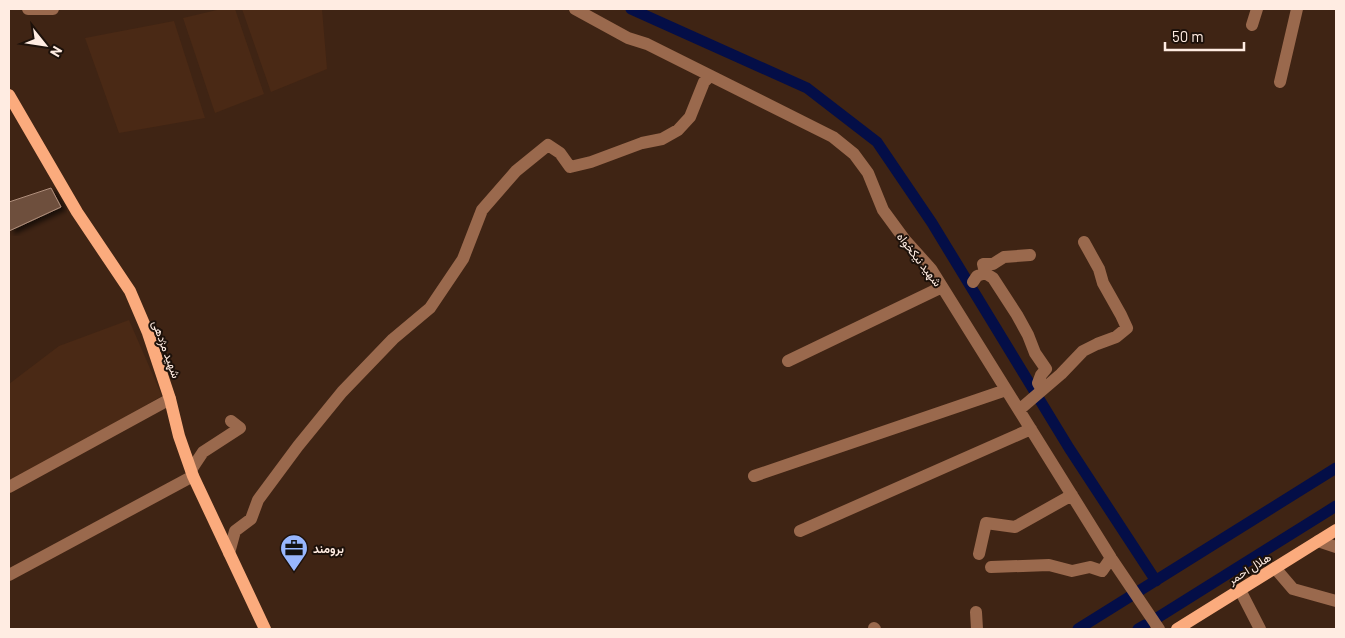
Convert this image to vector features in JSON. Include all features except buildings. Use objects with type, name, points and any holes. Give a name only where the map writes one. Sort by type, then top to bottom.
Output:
[{"type":"main road","name":"شهید مژدهی","points":[[9,95],[76,212],[130,291],[148,333],[192,473],[265,629]]},
{"type":"main road","name":"هلال احمر","points":[[1177,629],[1336,530]]},
{"type":"street","points":[[28,9],[54,9]]},
{"type":"street","name":"شهید نیکخواه","points":[[575,9],[628,38],[647,44],[833,137],[854,154],[868,174],[883,210],[905,240],[931,269],[1111,558],[1159,629]]},
{"type":"street","points":[[1252,25],[1257,9]]},
{"type":"street","points":[[1280,82],[1297,9]]},
{"type":"street","points":[[229,553],[235,531],[251,519],[258,500],[298,446],[342,392],[393,339],[430,308],[463,259],[482,210],[516,171],[548,145],[560,153],[570,167],[591,162],[642,143],[662,139],[678,130],[690,117],[704,82],[710,76]]},
{"type":"street","points":[[1019,410],[1074,362],[1083,351],[1116,337],[1127,328],[1084,242]]},
{"type":"street","points":[[1030,255],[1004,257],[993,264],[983,264],[985,273],[993,278],[1028,335],[1035,353],[1046,369],[1038,383],[1038,393]]},
{"type":"street","points":[[972,282],[976,276],[985,273]]},
{"type":"street","points":[[788,361],[942,287]]},
{"type":"street","points":[[754,476],[1006,390]]},
{"type":"street","points":[[9,488],[170,399]]},
{"type":"street","points":[[9,575],[192,473],[202,452],[240,428],[232,421]]},
{"type":"street","points":[[800,531],[1031,429]]},
{"type":"street","points":[[979,554],[986,524],[1015,527],[1072,495]]},
{"type":"street","points":[[1318,541],[1336,547]]},
{"type":"street","points":[[991,568],[1049,565],[1072,571],[1090,567],[1102,571],[1111,558]]},
{"type":"street","points":[[1275,568],[1293,589],[1336,601]]},
{"type":"street","points":[[1240,590],[1260,629]]},
{"type":"street","points":[[976,612],[977,629]]},
{"type":"shaded area","points":[[221,9],[235,9],[264,94],[215,113],[183,18]]},
{"type":"shaded area","points":[[242,9],[322,9],[327,69],[271,92]]},
{"type":"shaded area","points":[[174,21],[205,118],[119,133],[85,38]]},
{"type":"shaded area","points":[[129,320],[162,396],[9,483],[9,384],[59,346]]},
{"type":"waterway","points":[[631,9],[807,88],[877,142],[932,223],[1069,448],[1156,581]]},
{"type":"waterway","points":[[1078,629],[1336,468]]},
{"type":"waterway","points":[[1157,618],[1336,506]]},
{"type":"waterway","points":[[1138,629],[1145,625]]},
{"type":"place","name":"برومند","points":[[294,572]]}]
